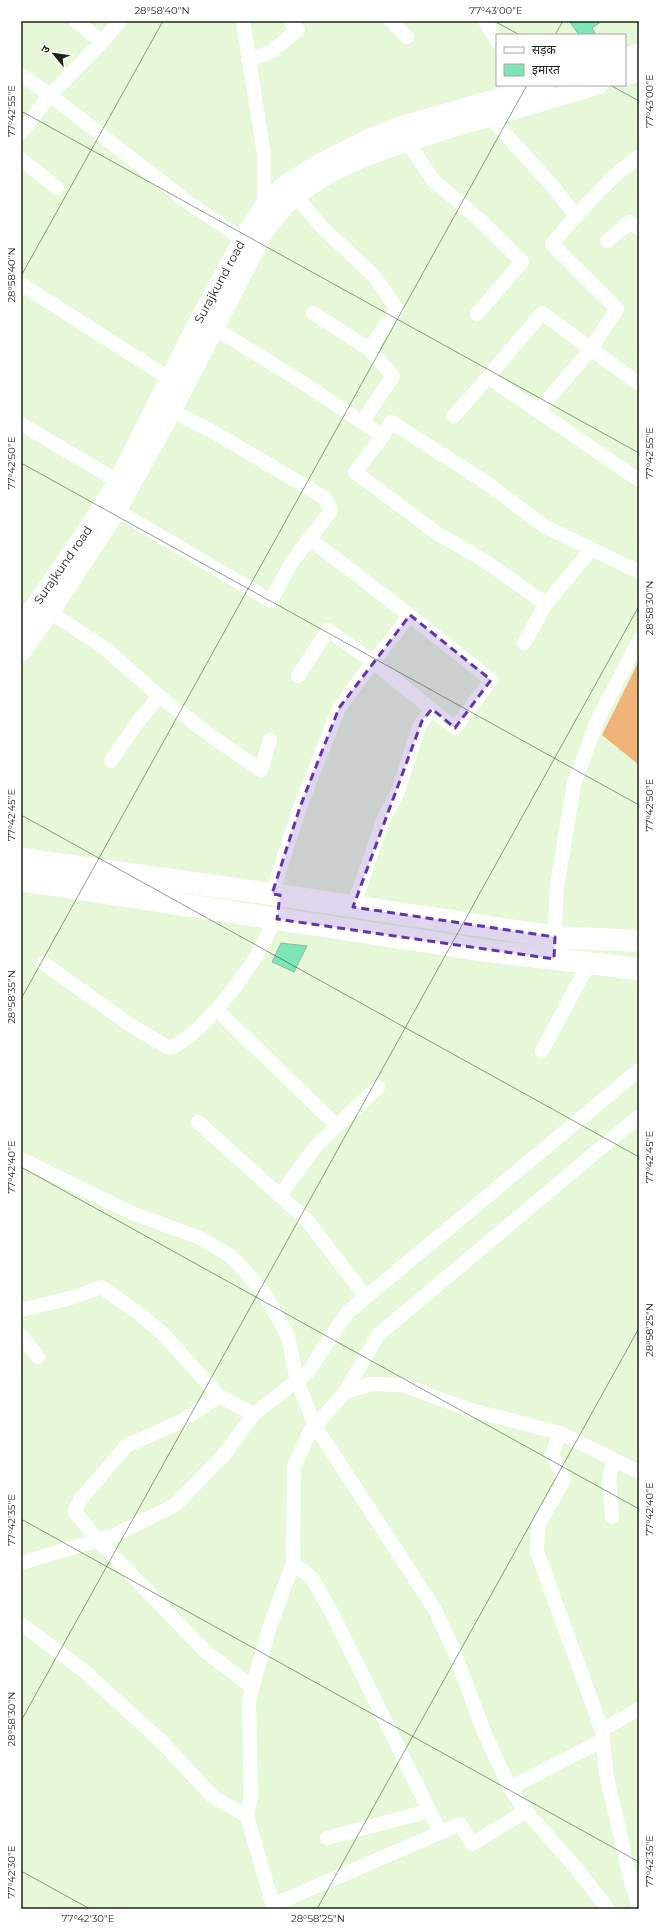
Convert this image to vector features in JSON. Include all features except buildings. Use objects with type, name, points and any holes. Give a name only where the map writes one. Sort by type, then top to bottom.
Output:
[{"type":"main road","points":[[21,859],[276,895],[555,937],[639,941]]},
{"type":"main road","points":[[21,880],[488,951],[639,969]]},
{"type":"main road","points":[[275,919],[276,895]]},
{"type":"street","points":[[76,21],[102,42]]},
{"type":"street","points":[[21,133],[50,95],[102,42],[120,21]]},
{"type":"street","points":[[243,21],[264,154],[269,212]]},
{"type":"street","points":[[248,60],[271,52],[298,30],[290,21]]},
{"type":"street","points":[[391,21],[407,37]]},
{"type":"street","points":[[485,21],[496,39]]},
{"type":"street","points":[[626,58],[639,53]]},
{"type":"street","points":[[626,76],[639,72]]},
{"type":"street","points":[[21,75],[50,95],[189,203],[249,243],[214,328],[176,383],[21,284]]},
{"type":"street","name":"Surajkund road","points":[[23,638],[124,484],[249,243],[269,212],[290,190],[350,147],[402,134],[527,94],[542,86]]},
{"type":"street","points":[[477,314],[522,262],[479,219],[433,180],[402,134],[490,117],[527,94],[590,86]]},
{"type":"street","points":[[490,117],[550,183],[576,216]]},
{"type":"street","points":[[538,410],[590,350],[617,309],[552,244],[576,216],[614,177],[639,156]]},
{"type":"street","points":[[21,159],[58,188]]},
{"type":"street","points":[[290,190],[323,228],[374,276],[397,308],[369,349]]},
{"type":"street","points":[[607,241],[630,222],[639,229]]},
{"type":"street","points":[[313,313],[369,349],[393,376],[362,422]]},
{"type":"street","points":[[454,416],[542,313],[590,350],[639,384]]},
{"type":"street","points":[[214,328],[297,379],[383,436]]},
{"type":"street","points":[[488,377],[639,480]]},
{"type":"street","points":[[110,507],[271,601],[290,565],[331,511],[325,498],[217,434],[165,407]]},
{"type":"street","points":[[546,604],[482,559],[438,534],[355,472],[383,436],[391,422],[484,481],[544,526],[639,572]]},
{"type":"street","points":[[21,424],[124,484]]},
{"type":"street","points":[[298,676],[328,630],[373,662],[455,728],[491,680],[371,584],[309,539]]},
{"type":"street","points":[[524,643],[546,604],[591,550]]},
{"type":"street","points":[[44,607],[106,649],[159,696],[214,738],[261,770],[270,740]]},
{"type":"street","points":[[276,895],[300,807],[339,708],[410,615]]},
{"type":"street","points":[[554,959],[556,886],[574,784],[598,719],[639,640]]},
{"type":"street","points":[[111,761],[137,723],[159,696]]},
{"type":"street","points":[[353,907],[384,818],[397,794],[419,727],[432,710]]},
{"type":"street","points":[[43,963],[132,1026],[169,1048],[179,1045],[217,1010],[253,962],[275,919]]},
{"type":"street","points":[[542,1051],[589,963]]},
{"type":"street","points":[[217,1010],[336,1126]]},
{"type":"street","points":[[21,1563],[115,1534],[175,1505],[223,1456],[254,1414],[308,1372],[347,1313],[639,1070]]},
{"type":"street","points":[[280,1195],[316,1146],[378,1087]]},
{"type":"street","points":[[526,1811],[472,1844],[460,1824],[274,1907],[247,1816],[251,1797],[249,1698],[270,1626],[293,1563],[294,1466],[310,1432],[345,1392],[378,1335],[639,1116]]},
{"type":"street","points":[[198,1122],[306,1219],[366,1297]]},
{"type":"street","points":[[21,1160],[134,1214],[198,1237],[231,1256],[263,1291],[288,1336],[297,1381],[315,1426],[434,1608],[452,1646],[484,1732],[510,1788],[526,1811],[576,1868],[608,1909]]},
{"type":"street","points":[[21,1310],[71,1298],[101,1287],[141,1315],[164,1334],[219,1396],[254,1414]]},
{"type":"street","points":[[21,1336],[38,1357]]},
{"type":"street","points":[[345,1392],[372,1384],[402,1385],[471,1410],[560,1434],[639,1472]]},
{"type":"street","points":[[219,1396],[182,1421],[126,1446],[80,1499],[74,1510],[98,1540],[205,1651],[252,1687]]},
{"type":"street","points":[[560,1434],[552,1454],[564,1479],[538,1526],[537,1552],[603,1735],[606,1773],[631,1882],[639,1906]]},
{"type":"street","points":[[612,1517],[609,1480],[613,1460]]},
{"type":"street","points":[[293,1563],[312,1578],[333,1615],[440,1832]]},
{"type":"street","points":[[21,1624],[84,1671],[161,1741],[212,1797],[247,1816]]},
{"type":"street","points":[[510,1788],[603,1735],[639,1709]]},
{"type":"street","points":[[327,1838],[430,1811]]},
{"type":"highlighted area","points":[[410,615],[491,680],[455,728],[432,709],[422,721],[353,907],[555,937],[554,959],[277,919],[280,895],[272,894],[300,807],[339,708]]},
{"type":"shaded area","points":[[639,661],[639,765],[602,735]]}]
